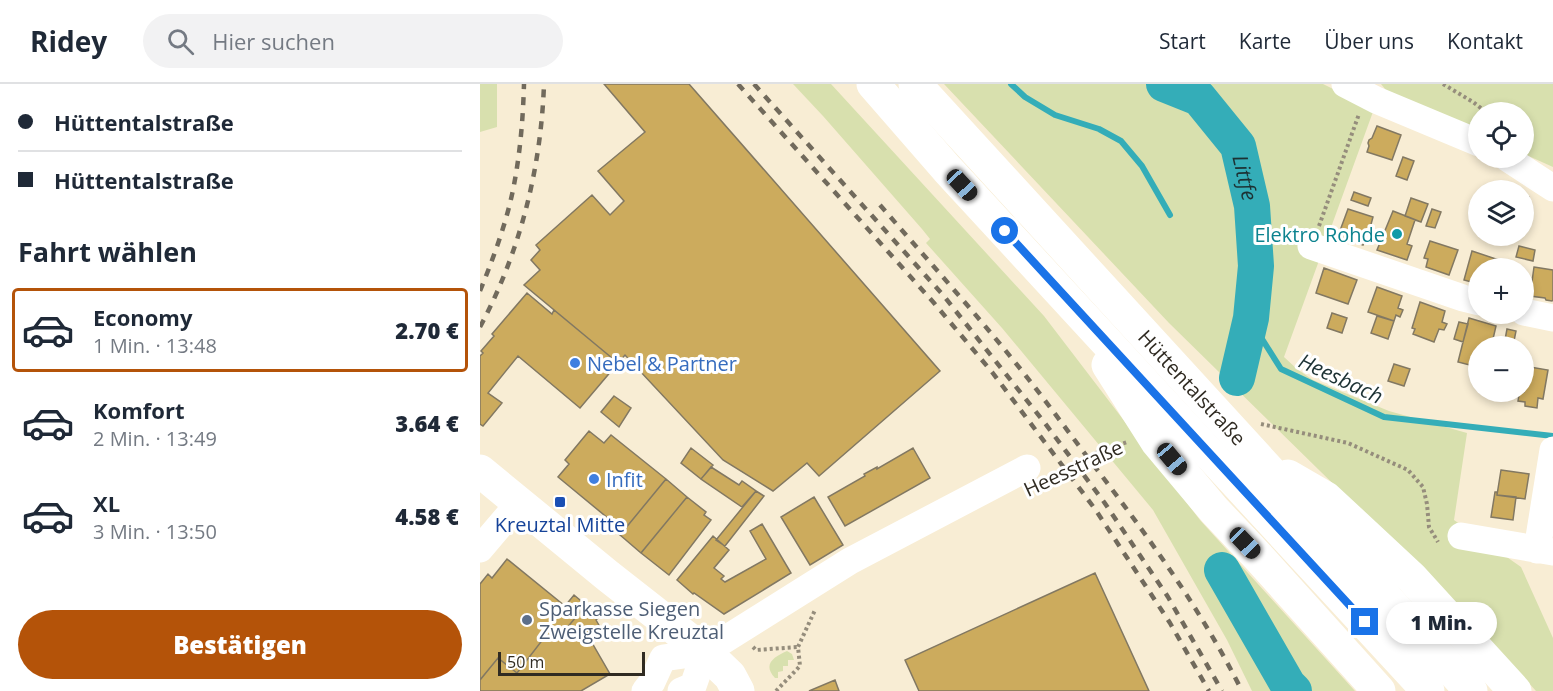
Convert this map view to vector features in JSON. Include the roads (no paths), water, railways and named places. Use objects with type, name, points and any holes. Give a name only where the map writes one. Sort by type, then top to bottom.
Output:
[{"type":"main road","name":"Hüttentalstraße","points":[[873,84],[947,169],[1428,691]]},
{"type":"main road","name":"Hüttentalstraße","points":[[915,84],[1471,691]]},
{"type":"main road","points":[[1062,293],[1157,442],[1214,510],[1379,691]]},
{"type":"main road","points":[[1260,460],[1326,498],[1412,578],[1515,691]]},
{"type":"main road","points":[[480,471],[705,652],[730,676],[738,691]]},
{"type":"street","points":[[1356,89],[1468,138]]},
{"type":"street","points":[[1522,168],[1553,188]]},
{"type":"street","points":[[1311,246],[1468,299]]},
{"type":"street","points":[[1534,314],[1553,318]]},
{"type":"street","points":[[1461,536],[1545,551],[1553,451]]},
{"type":"street","points":[[645,691],[652,682],[663,658],[705,652],[850,561],[1037,473]]},
{"type":"street","points":[[480,522],[512,498]]},
{"type":"street","points":[[480,549],[512,498]]},
{"type":"street","points":[[681,691],[693,686],[705,652]]},
{"type":"waterway","points":[[1011,84],[1025,97],[1055,115],[1099,129],[1121,141],[1142,166],[1170,215]]},
{"type":"waterway","name":"Littfe","points":[[1164,84],[1199,98],[1238,146],[1252,206],[1256,266],[1251,318],[1237,378]]},
{"type":"waterway","name":"Heesbach","points":[[1251,318],[1281,369],[1384,417],[1553,436]]},
{"type":"waterway","name":"Littfe","points":[[1222,570],[1288,685],[1294,691]]},
{"type":"railway","points":[[480,291],[499,241],[513,190],[521,137],[524,84]]},
{"type":"railway","points":[[480,327],[506,269],[526,209],[538,147],[544,84]]},
{"type":"railway","points":[[738,84],[934,303],[992,372],[1095,509],[1170,623],[1209,691]]},
{"type":"railway","points":[[754,84],[943,295],[1044,422],[1104,502],[1168,597],[1222,691]]},
{"type":"railway","points":[[880,205],[1014,361],[1113,490],[1191,602],[1242,691]]},
{"type":"place","name":"Elektro Rohde","points":[[1397,234]]},
{"type":"place","name":"Nebel & Partner","points":[[575,363]]},
{"type":"place","name":"Infit","points":[[594,479]]},
{"type":"place","name":"Kreuztal Mitte","points":[[560,502]]},
{"type":"place","name":"Sparkasse Siegen Zweigstelle Kreuztal","points":[[527,620]]}]
